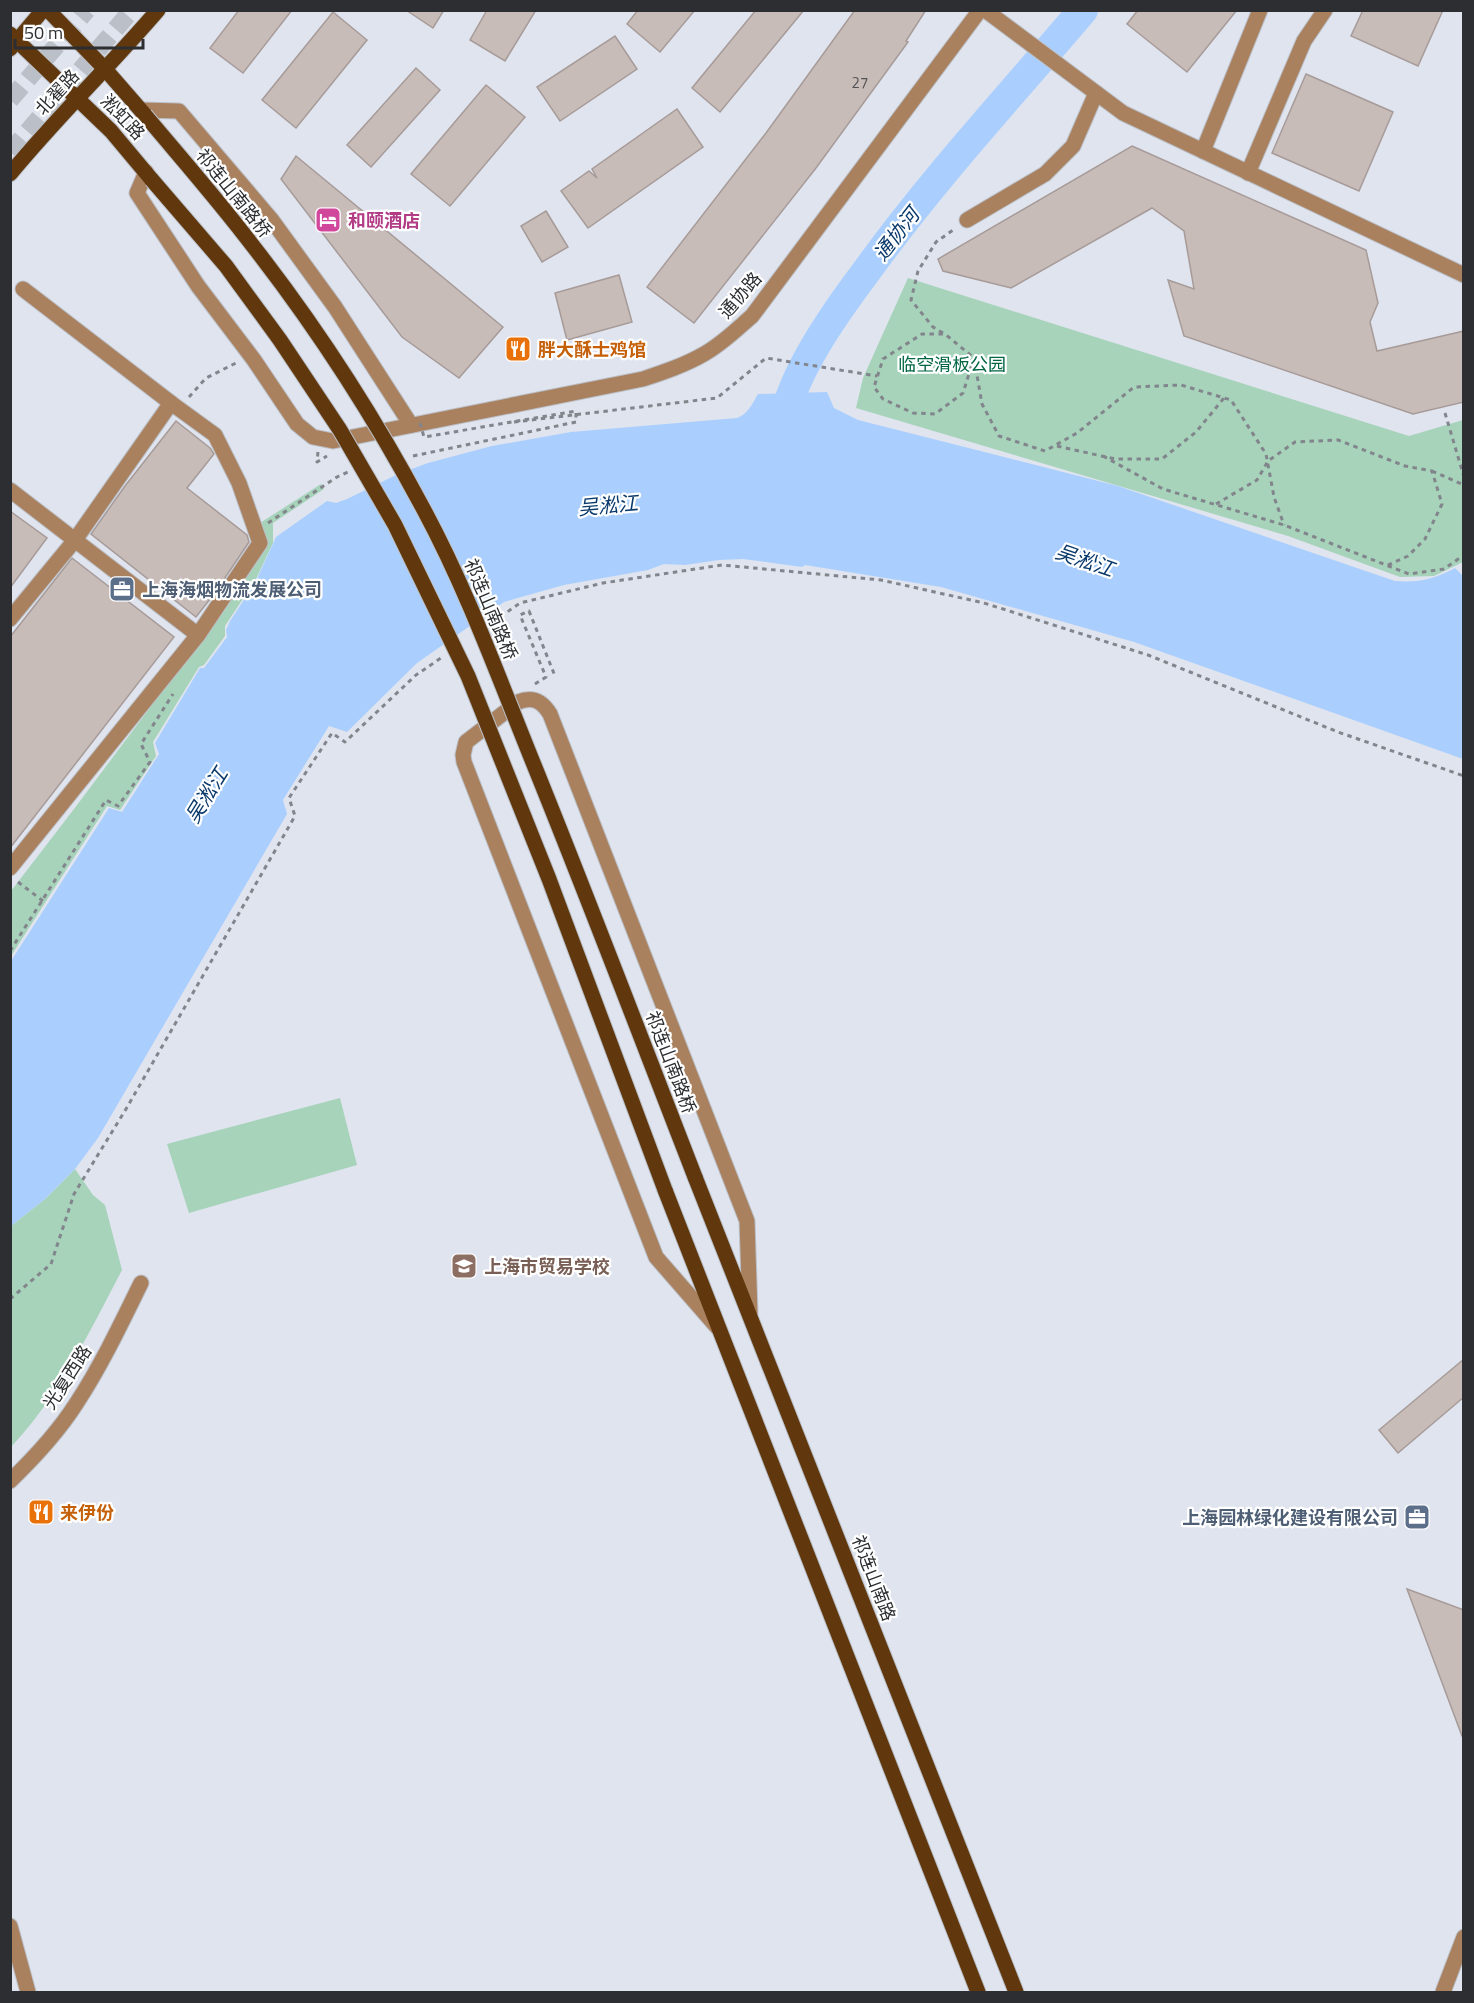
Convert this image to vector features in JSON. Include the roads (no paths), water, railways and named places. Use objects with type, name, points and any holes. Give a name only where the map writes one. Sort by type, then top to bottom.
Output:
[{"type":"main road","points":[[13,41],[46,10]]},
{"type":"main road","name":"淞虹路","points":[[46,10],[105,69],[143,112]]},
{"type":"main road","name":"北翟路","points":[[10,174],[77,98],[128,46],[158,10]]},
{"type":"main road","name":"淞虹路","points":[[13,41],[111,130],[149,176]]},
{"type":"main road","name":"祁连山南路桥","points":[[143,112],[253,245],[307,320],[367,412],[424,510],[460,584],[508,700],[580,879],[695,1178]]},
{"type":"main road","points":[[149,176],[226,266],[280,340],[340,430],[395,525],[433,599],[473,687],[549,879],[665,1190],[978,1992]]},
{"type":"main road","name":"祁连山南路","points":[[695,1178],[1016,1992]]},
{"type":"street","name":"通协路","points":[[149,176],[137,193],[198,286],[254,360],[297,424],[305,432],[319,439],[333,441],[643,379],[705,354],[752,316],[980,10]]},
{"type":"street","points":[[1203,151],[1260,10]]},
{"type":"street","points":[[1248,173],[1304,41],[1325,10]]},
{"type":"street","points":[[990,14],[1123,113],[1464,275]]},
{"type":"street","points":[[967,220],[1045,174],[1073,146],[1096,93]]},
{"type":"street","points":[[143,112],[179,111],[278,228],[415,424]]},
{"type":"street","points":[[14,875],[198,635],[260,543],[239,483],[215,435],[23,289]]},
{"type":"street","points":[[10,619],[75,540],[175,405]]},
{"type":"street","points":[[10,490],[198,635]]},
{"type":"street","points":[[720,1329],[656,1257],[464,762],[463,748],[471,737],[526,698],[536,699],[550,714],[747,1221],[750,1316]]},
{"type":"street","name":"光复西路","points":[[10,1481],[31,1461],[75,1406],[109,1347],[141,1283]]},
{"type":"street","points":[[10,1926],[28,1992]]},
{"type":"street","points":[[1443,1992],[1464,1937]]},
{"type":"water","name":"吴淞江","points":[[827,392],[834,408],[858,420],[1118,486],[1395,581],[1426,579],[1455,568],[1463,576],[1463,759],[1134,642],[941,587],[805,565],[802,567],[743,559],[685,565],[664,564],[648,570],[564,585],[504,602],[417,663],[347,732],[329,726],[283,800],[287,814],[98,1138],[75,1169],[45,1199],[11,1226],[11,961],[109,808],[122,812],[159,754],[155,743],[200,668],[204,668],[227,637],[226,630],[230,621],[255,583],[276,537],[327,501],[336,503],[398,474],[428,463],[492,446],[571,432],[737,418],[747,411],[758,394]]},
{"type":"waterway","name":"通协河","points":[[782,432],[789,402],[799,377],[816,345],[847,298],[893,235],[946,170],[1083,10]]},
{"type":"tunnel","points":[[10,100],[87,10]]},
{"type":"tunnel","points":[[10,152],[132,10]]},
{"type":"place","name":"和颐酒店","points":[[328,220]]},
{"type":"place","name":"胖大酥士鸡馆","points":[[518,349]]},
{"type":"place","name":"上海海烟物流发展公司","points":[[122,589]]},
{"type":"place","name":"上海市贸易学校","points":[[464,1266]]},
{"type":"place","name":"来伊份","points":[[41,1512]]},
{"type":"place","name":"上海园林绿化建设有限公司","points":[[1417,1517]]},
{"type":"park label","name":"临空滑板公园","points":[[952,364]]}]
